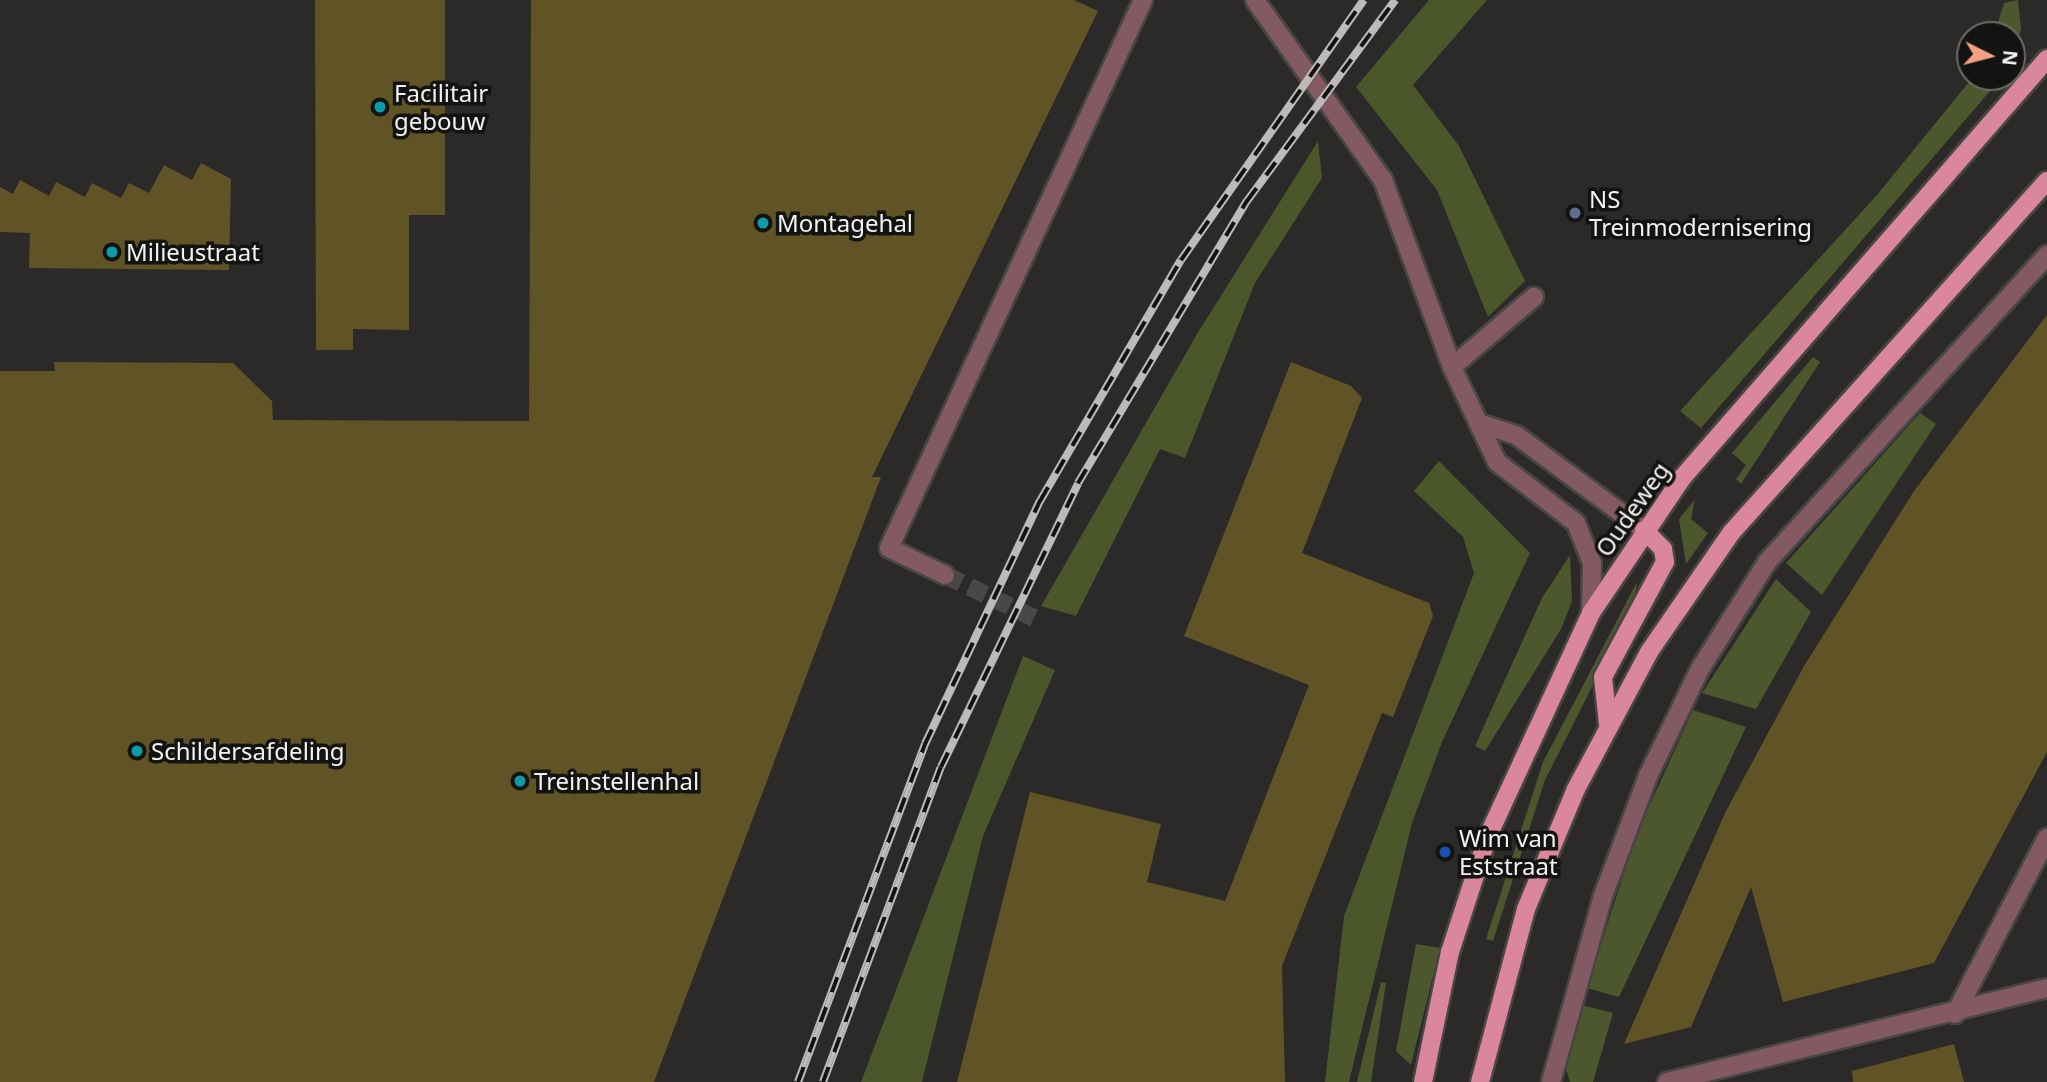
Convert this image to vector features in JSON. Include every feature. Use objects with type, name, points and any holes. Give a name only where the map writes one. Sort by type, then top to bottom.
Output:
[{"type":"main road","name":"Oudeweg","points":[[1423,1082],[1450,952],[1488,836],[1591,613],[1644,530],[1960,152],[2047,59]]},
{"type":"main road","points":[[1480,1082],[1526,909],[1608,724],[1731,533],[2047,181]]},
{"type":"main road","points":[[1608,724],[1603,677],[1665,562],[1663,549],[1644,530]]},
{"type":"street","points":[[945,575],[889,548],[1143,0]]},
{"type":"street","points":[[1255,0],[1383,180],[1452,367],[1485,425],[1497,462],[1576,523],[1592,563],[1591,613]]},
{"type":"street","points":[[1551,1082],[1603,896],[1648,776],[1700,669],[1767,562],[2047,255]]},
{"type":"street","points":[[1452,367],[1534,297]]},
{"type":"street","points":[[1485,425],[1517,435],[1644,530]]},
{"type":"street","points":[[1955,1014],[2047,838]]},
{"type":"street","points":[[1667,1082],[1955,1014],[2047,988]]},
{"type":"green space","points":[[1429,0],[1487,0],[1413,85],[1459,146],[1525,281],[1488,317],[1437,190],[1356,87]]},
{"type":"green space","points":[[2018,0],[2020,21],[1998,21],[2004,3]]},
{"type":"green space","points":[[1962,91],[1990,91],[1701,428],[1680,411],[1877,195]]},
{"type":"green space","points":[[1318,141],[1322,178],[1255,283],[1185,458],[1160,449],[1076,616],[1041,606],[1197,334]]},
{"type":"green space","points":[[1813,357],[1820,362],[1741,484],[1736,479],[1746,465],[1732,453]]},
{"type":"green space","points":[[1920,413],[1936,424],[1822,595],[1786,563]]},
{"type":"green space","points":[[1439,461],[1530,553],[1442,742],[1412,823],[1349,1082],[1325,1082],[1344,916],[1474,573],[1463,537],[1414,491]]},
{"type":"green space","points":[[1695,499],[1691,519],[1708,533],[1686,564],[1679,519]]},
{"type":"green space","points":[[1570,555],[1572,601],[1561,629],[1485,751],[1475,746],[1542,598]]},
{"type":"green space","points":[[1776,579],[1811,612],[1756,709],[1702,693]]},
{"type":"green space","points":[[1637,582],[1634,604],[1545,780],[1493,941],[1486,939],[1543,762]]},
{"type":"green space","points":[[1023,656],[1055,670],[983,836],[922,1082],[861,1082]]},
{"type":"green space","points":[[1693,710],[1746,727],[1619,997],[1587,988],[1636,835]]},
{"type":"green space","points":[[1416,944],[1440,948],[1411,1065],[1396,1051]]},
{"type":"green space","points":[[1381,982],[1386,983],[1371,1082],[1357,1082]]},
{"type":"green space","points":[[1582,1005],[1613,1013],[1593,1082],[1570,1082],[1566,1069]]},
{"type":"building","name":"Facilitair gebouw","points":[[315,0],[445,0],[445,215],[409,215],[409,330],[353,329],[353,350],[316,350]]},
{"type":"building","points":[[531,0],[1074,0],[1098,11],[872,477],[881,477],[654,1082],[0,1082],[0,371],[55,371],[54,362],[233,363],[272,401],[273,420],[529,421]]},
{"type":"building","name":"Milieustraat","points":[[201,163],[231,179],[229,270],[29,268],[30,233],[0,232],[0,187],[13,194],[20,180],[49,196],[56,182],[85,197],[92,183],[121,198],[129,183],[149,193],[164,165],[192,180]]},
{"type":"building","points":[[2047,315],[2047,752],[1934,963],[1783,1002],[1751,887],[1691,1027],[1624,1044],[1725,813],[1804,666],[1914,491]]},
{"type":"building","points":[[1291,362],[1351,386],[1362,398],[1302,553],[1429,603],[1433,616],[1393,717],[1382,713],[1282,966],[1285,1082],[957,1082],[1030,792],[1161,824],[1147,882],[1225,901],[1309,685],[1184,636]]},
{"type":"building","points":[[1954,1044],[1964,1082],[1853,1082],[1852,1071]]},
{"type":"tunnel","points":[[945,575],[1034,618]]},
{"type":"railway","points":[[798,1082],[925,744],[1040,501],[1181,260],[1364,0]]},
{"type":"railway","points":[[823,1082],[941,767],[1078,483],[1247,201],[1395,0]]},
{"type":"place","name":"Facilitair gebouw","points":[[380,107]]},
{"type":"place","name":"NS Treinmodernisering","points":[[1575,213]]},
{"type":"place","name":"Montagehal","points":[[763,223]]},
{"type":"place","name":"Milieustraat","points":[[112,252]]},
{"type":"place","name":"Schildersafdeling","points":[[137,751]]},
{"type":"place","name":"Treinstellenhal","points":[[520,781]]},
{"type":"place","name":"Wim van Eststraat","points":[[1445,852]]}]
